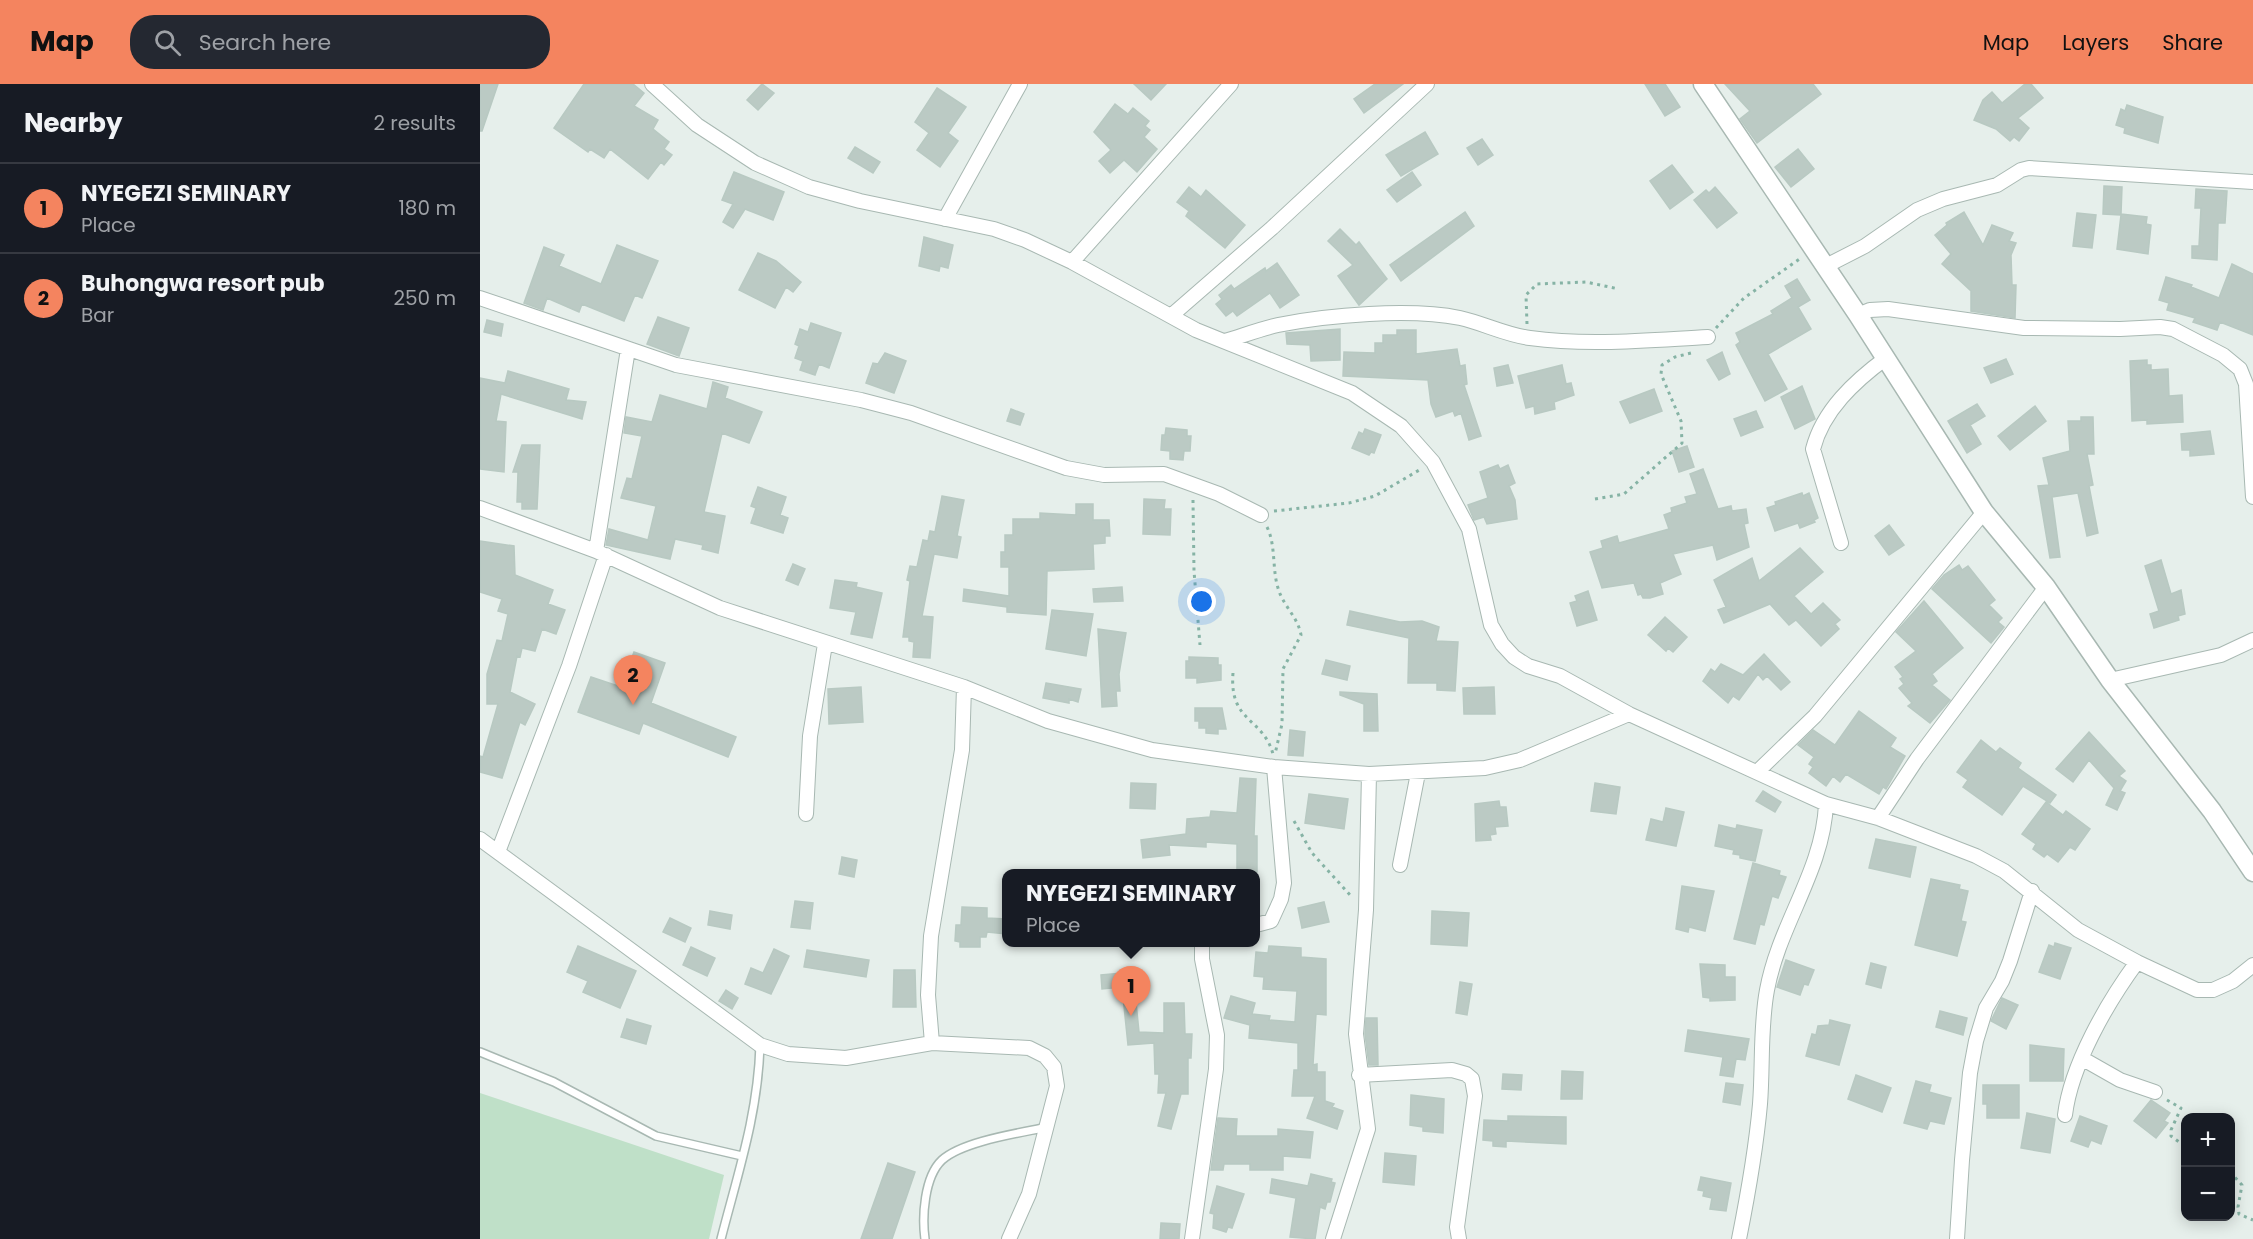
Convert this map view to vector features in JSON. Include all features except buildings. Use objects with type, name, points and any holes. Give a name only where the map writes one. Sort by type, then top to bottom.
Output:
[{"type":"street","points":[[652,84],[697,125],[755,163],[809,187],[994,229],[1072,262],[1196,330],[1352,393],[1401,426],[1433,462],[1469,529],[1491,625],[1502,644],[1514,657],[1528,666],[1560,676],[1629,714],[1826,804],[1878,818],[1976,856],[2004,871],[2078,930],[2137,962],[2205,991],[2233,981],[2253,965]]},
{"type":"street","points":[[945,219],[1020,84]]},
{"type":"street","points":[[1072,262],[1231,84]]},
{"type":"street","points":[[1172,315],[1272,228],[1427,84]]},
{"type":"street","points":[[1703,84],[1858,315],[1984,512],[2046,587],[2110,680],[2212,811],[2253,872]]},
{"type":"street","points":[[1824,267],[1865,246],[1917,210],[1943,199],[1997,185],[2021,170],[2029,168],[2253,183]]},
{"type":"street","points":[[480,298],[676,365],[861,400],[912,413],[1066,468],[1104,476],[1164,474],[1194,483],[1261,514]]},
{"type":"street","points":[[1858,315],[1870,310],[1888,309],[2024,328],[2120,330],[2160,327],[2173,330],[2223,355],[2240,369],[2249,384],[2253,497]]},
{"type":"street","points":[[1225,341],[1287,324],[1327,318],[1425,313],[1460,318],[1528,338],[1613,341],[1708,336]]},
{"type":"street","points":[[498,852],[569,666],[601,553],[628,349]]},
{"type":"street","points":[[1841,543],[1813,449],[1822,424],[1847,391],[1859,378],[1886,358]]},
{"type":"street","points":[[480,508],[601,553],[720,608],[825,644],[964,687],[1048,721],[1152,750],[1274,766],[1369,774],[1485,768],[1520,760],[1629,714]]},
{"type":"street","points":[[1757,772],[1815,716],[1984,512]]},
{"type":"street","points":[[1878,818],[1917,759],[2046,587]]},
{"type":"street","points":[[2110,680],[2221,655],[2253,640]]},
{"type":"street","points":[[806,814],[810,736],[825,644]]},
{"type":"street","points":[[932,1043],[928,995],[931,936],[959,771],[964,687]]},
{"type":"street","points":[[1260,924],[1271,921],[1277,911],[1284,883],[1274,766]]},
{"type":"street","points":[[1400,865],[1418,773]]},
{"type":"street","points":[[1333,1239],[1368,1129],[1367,1109],[1359,1075],[1356,1034],[1366,910],[1369,774]]},
{"type":"street","points":[[1739,1239],[1756,1140],[1767,990],[1777,949],[1818,854],[1825,827],[1826,804]]},
{"type":"street","points":[[480,839],[760,1046],[788,1054],[846,1058],[932,1043],[1029,1048],[1046,1056],[1054,1067],[1057,1086],[1029,1194],[1009,1239]]},
{"type":"street","points":[[1957,1239],[1970,1073],[1976,1041],[1986,1008],[2006,971],[2031,891]]},
{"type":"street","points":[[1192,1239],[1216,1069],[1217,1035],[1202,959],[1202,947]]},
{"type":"street","points":[[2065,1115],[2067,1100],[2094,1030],[2117,989],[2137,962]]},
{"type":"street","points":[[2083,1059],[2120,1080],[2155,1092]]},
{"type":"street","points":[[1359,1075],[1452,1070],[1466,1074],[1472,1079],[1475,1096],[1459,1217],[1459,1239]]},
{"type":"lane","points":[[721,1239],[753,1119],[759,1083],[760,1046]]},
{"type":"lane","points":[[480,1052],[554,1082],[656,1136],[742,1156]]},
{"type":"lane","points":[[925,1239],[922,1209],[936,1169],[943,1159],[981,1142],[1048,1127]]},
{"type":"path","points":[[1594,499],[1624,494],[1682,443],[1681,422],[1661,374],[1662,365],[1675,357],[1694,353],[1744,298],[1812,249]]},
{"type":"path","points":[[1528,338],[1526,295],[1538,284],[1586,282],[1619,289]]},
{"type":"path","points":[[1233,673],[1232,690],[1238,708],[1265,737],[1274,758],[1282,724],[1283,669],[1301,635],[1278,589],[1269,531],[1261,514],[1286,508],[1349,503],[1375,496],[1433,462]]},
{"type":"path","points":[[1194,483],[1194,571],[1200,645]]},
{"type":"path","points":[[1278,793],[1312,853],[1328,874],[1366,910]]},
{"type":"path","points":[[2155,1092],[2181,1108],[2171,1130],[2171,1136],[2181,1143]]},
{"type":"path","points":[[2235,1177],[2242,1185],[2239,1214],[2253,1220]]},
{"type":"green space","points":[[480,1093],[724,1175],[709,1239],[480,1239]]},
{"type":"place","name":"Buhongwa resort pub","points":[[633,705]]},
{"type":"place","name":"NYEGEZI SEMINARY","points":[[1131,1016]]}]
